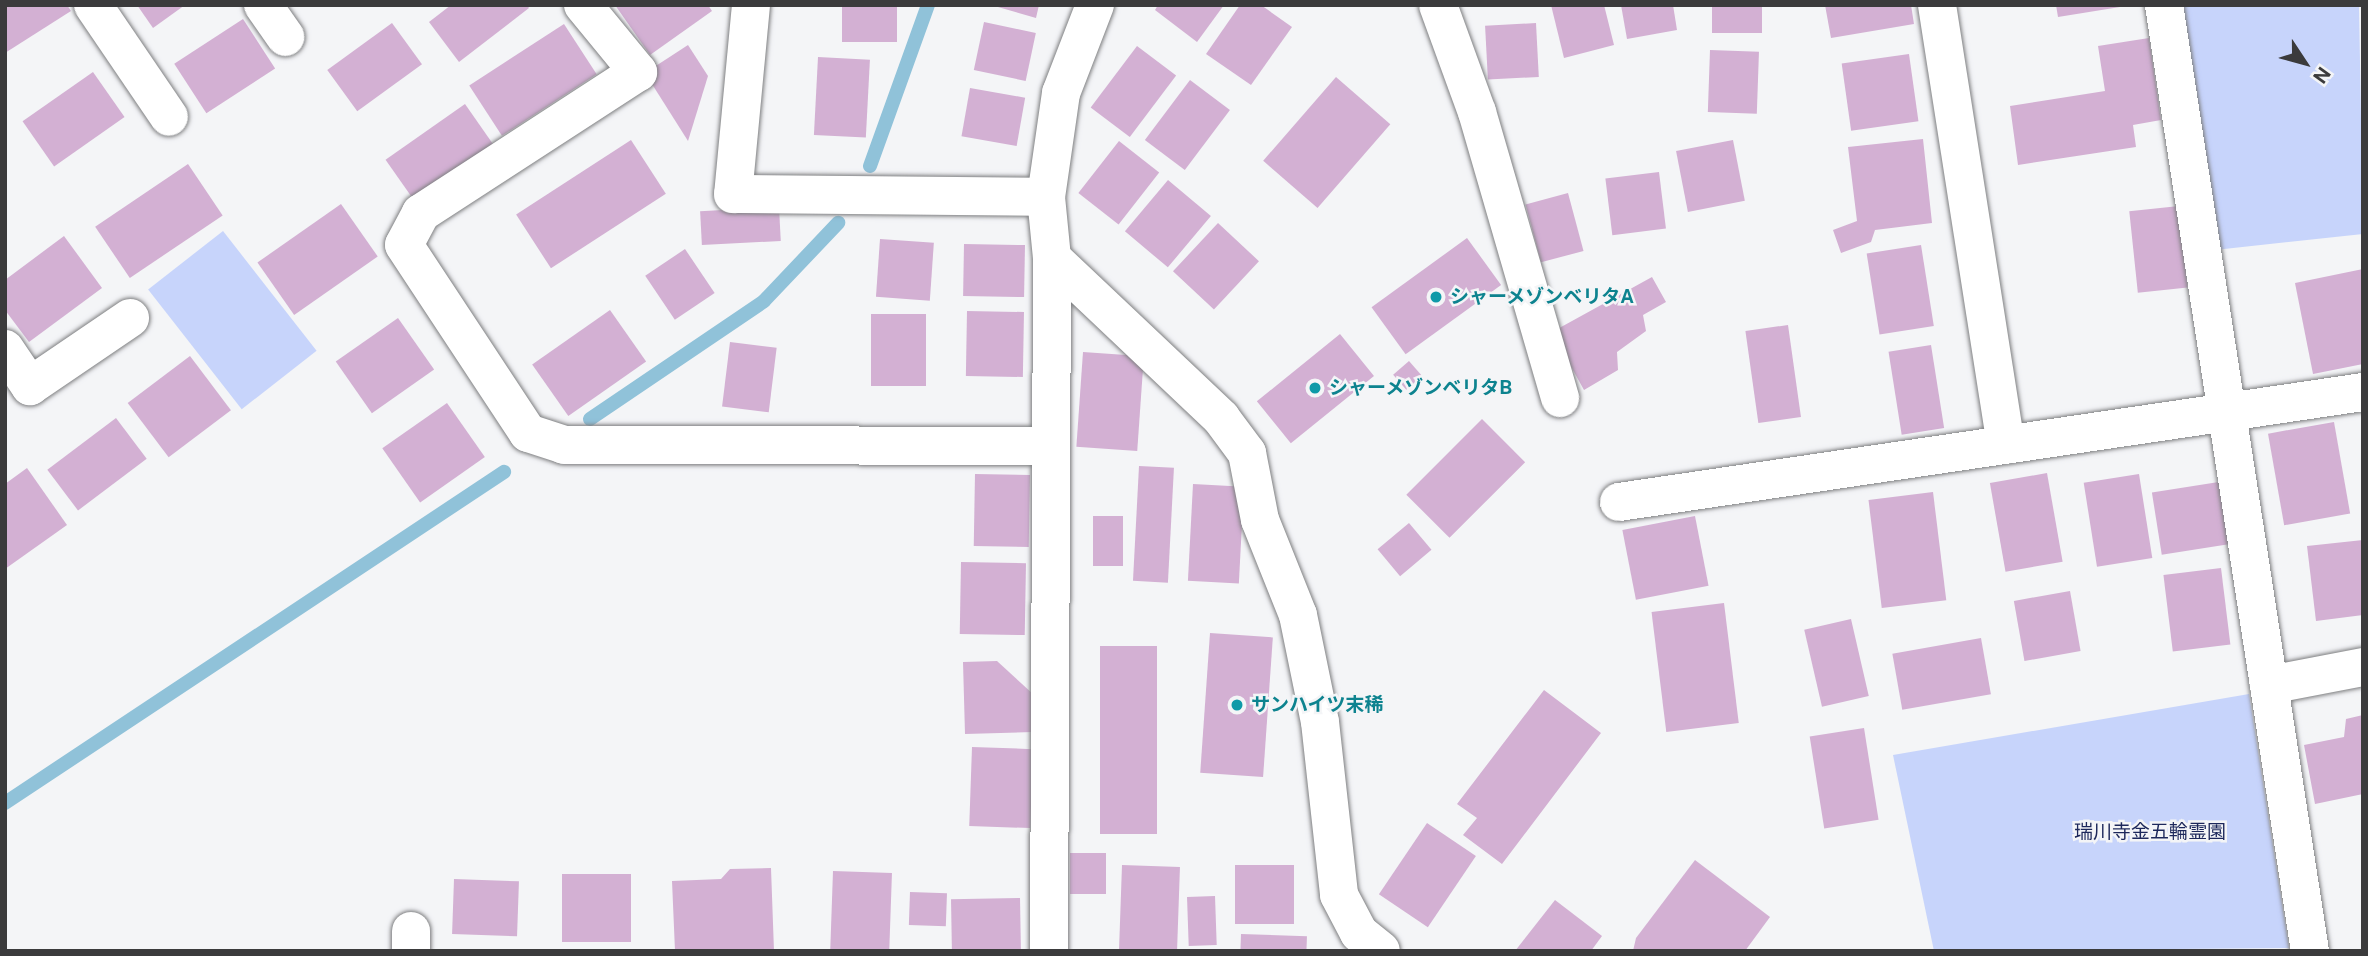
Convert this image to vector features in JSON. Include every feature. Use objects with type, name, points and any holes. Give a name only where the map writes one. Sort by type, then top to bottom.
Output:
[{"type":"street","points":[[93,5],[169,117]]},
{"type":"street","points":[[263,5],[285,37]]},
{"type":"street","points":[[583,5],[639,72],[421,213],[404,245],[527,433],[564,445],[1051,446]]},
{"type":"street","points":[[751,5],[733,194],[1046,197]]},
{"type":"street","points":[[1049,951],[1052,258],[1046,197],[1061,93],[1095,5]]},
{"type":"street","points":[[1438,5],[1477,112],[1560,398]]},
{"type":"street","points":[[1937,5],[2006,445]]},
{"type":"street","points":[[2164,5],[2310,951]]},
{"type":"street","points":[[1052,258],[1221,418],[1247,453],[1260,520],[1303,641],[1320,722],[1339,895],[1359,933],[1381,951]]},
{"type":"street","points":[[5,349],[30,386],[130,318]]},
{"type":"street","points":[[1619,502],[2363,392]]},
{"type":"street","points":[[2269,685],[2363,667]]},
{"type":"green space","points":[[2178,5],[2359,5],[2363,234],[2215,250]]},
{"type":"green space","points":[[223,231],[317,351],[242,409],[148,289]]},
{"type":"green space","name":"瑞川寺金五輪霊園","points":[[2249,694],[2289,948],[1934,951],[1893,755]]},
{"type":"building","points":[[5,5],[67,5],[71,11],[5,53]]},
{"type":"building","points":[[137,5],[185,5],[153,28]]},
{"type":"building","points":[[451,5],[527,5],[529,8],[459,62],[429,22]]},
{"type":"building","points":[[615,5],[708,5],[712,11],[650,55]]},
{"type":"building","points":[[842,5],[897,5],[897,42],[842,42]]},
{"type":"building","points":[[991,5],[1039,5],[1036,18]]},
{"type":"building","points":[[1158,5],[1224,5],[1197,42],[1155,10]]},
{"type":"building","points":[[1240,5],[1261,5],[1292,27],[1251,85],[1206,54]]},
{"type":"building","points":[[1551,5],[1604,5],[1614,45],[1564,58]]},
{"type":"building","points":[[1621,5],[1673,5],[1677,30],[1627,39]]},
{"type":"building","points":[[1712,5],[1762,5],[1762,33],[1712,33]]},
{"type":"building","points":[[1825,5],[1911,5],[1914,24],[1831,38]]},
{"type":"building","points":[[2056,5],[2120,5],[2120,7],[2058,17]]},
{"type":"building","points":[[243,19],[275,68],[206,113],[174,64]]},
{"type":"building","points":[[984,22],[1036,33],[1026,81],[974,70]]},
{"type":"building","points":[[392,23],[422,64],[357,111],[327,70]]},
{"type":"building","points":[[1536,23],[1539,77],[1488,80],[1485,26]]},
{"type":"building","points":[[564,24],[597,74],[502,136],[469,86]]},
{"type":"building","points":[[2149,38],[2161,120],[2133,125],[2136,147],[2018,165],[2010,106],[2105,91],[2098,46]]},
{"type":"building","points":[[688,45],[708,76],[688,141],[645,73]]},
{"type":"building","points":[[1137,46],[1176,75],[1130,137],[1091,107]]},
{"type":"building","points":[[1710,50],[1759,52],[1757,114],[1708,112]]},
{"type":"building","points":[[1909,54],[1918,121],[1851,131],[1842,63]]},
{"type":"building","points":[[818,57],[870,60],[866,138],[814,135]]},
{"type":"building","points":[[93,72],[125,117],[54,166],[23,121]]},
{"type":"building","points":[[1336,77],[1390,124],[1318,208],[1263,161]]},
{"type":"building","points":[[1190,80],[1230,110],[1185,170],[1145,140]]},
{"type":"building","points":[[970,88],[1025,98],[1017,146],[961,136]]},
{"type":"building","points":[[465,104],[493,144],[414,200],[386,160]]},
{"type":"building","points":[[1923,139],[1932,223],[1875,230],[1871,242],[1841,253],[1833,230],[1857,221],[1848,147]]},
{"type":"building","points":[[631,140],[666,194],[551,268],[516,215]]},
{"type":"building","points":[[1733,140],[1745,201],[1688,212],[1676,151]]},
{"type":"building","points":[[1119,141],[1159,172],[1119,224],[1078,193]]},
{"type":"building","points":[[188,164],[223,215],[130,278],[95,227]]},
{"type":"building","points":[[1659,172],[1666,229],[1612,235],[1605,179]]},
{"type":"building","points":[[1168,180],[1211,216],[1168,267],[1125,231]]},
{"type":"building","points":[[1568,193],[1584,251],[1541,262],[1525,204]]},
{"type":"building","points":[[341,204],[378,256],[294,315],[257,263]]},
{"type":"building","points":[[2179,206],[2188,288],[2138,293],[2129,211]]},
{"type":"building","points":[[779,207],[781,241],[702,245],[700,211]]},
{"type":"building","points":[[1218,223],[1259,261],[1214,309],[1173,271]]},
{"type":"building","points":[[64,236],[102,288],[29,342],[5,310],[5,280]]},
{"type":"building","name":"シャーメゾンベリタA","points":[[1467,238],[1501,285],[1406,354],[1372,307]]},
{"type":"building","points":[[880,239],[934,243],[930,301],[876,297]]},
{"type":"building","points":[[964,244],[1025,245],[1024,297],[963,296]]},
{"type":"building","points":[[1921,245],[1934,326],[1880,335],[1867,254]]},
{"type":"building","points":[[685,249],[715,293],[675,320],[645,276]]},
{"type":"building","points":[[2363,269],[2363,364],[2313,374],[2295,283]]},
{"type":"building","points":[[1652,277],[1666,302],[1643,315],[1646,331],[1617,352],[1618,370],[1584,390],[1552,332]]},
{"type":"building","points":[[610,310],[646,362],[568,416],[532,364]]},
{"type":"building","points":[[967,311],[1024,312],[1023,377],[966,376]]},
{"type":"building","points":[[871,314],[926,314],[926,386],[871,386]]},
{"type":"building","points":[[398,318],[434,370],[372,413],[336,362]]},
{"type":"building","points":[[1788,325],[1801,417],[1758,423],[1745,331]]},
{"type":"building","name":"シャーメゾンベリタB","points":[[1340,334],[1374,376],[1291,443],[1257,401]]},
{"type":"building","points":[[730,342],[777,348],[769,412],[722,407]]},
{"type":"building","points":[[1931,345],[1944,428],[1902,435],[1889,352]]},
{"type":"building","points":[[1083,352],[1144,356],[1137,451],[1076,447]]},
{"type":"building","points":[[190,356],[231,410],[169,457],[128,403]]},
{"type":"building","points":[[1409,361],[1422,376],[1406,390],[1393,375]]},
{"type":"building","points":[[447,403],[485,457],[420,502],[382,448]]},
{"type":"building","points":[[116,418],[147,459],[78,510],[47,470]]},
{"type":"building","points":[[1482,419],[1525,462],[1449,538],[1406,495]]},
{"type":"building","points":[[2334,422],[2350,514],[2284,525],[2268,434]]},
{"type":"building","points":[[1139,466],[1174,468],[1168,583],[1133,581]]},
{"type":"building","points":[[27,468],[67,525],[5,569],[5,484]]},
{"type":"building","points":[[2047,473],[2063,562],[2006,572],[1990,483]]},
{"type":"building","points":[[975,474],[1030,475],[1029,547],[974,546]]},
{"type":"building","points":[[2139,474],[2152,558],[2097,567],[2084,483]]},
{"type":"building","points":[[2225,481],[2235,543],[2162,555],[2152,493]]},
{"type":"building","points":[[1193,484],[1244,487],[1239,584],[1188,581]]},
{"type":"building","points":[[1933,492],[1946,600],[1882,608],[1868,500]]},
{"type":"building","points":[[1093,516],[1123,516],[1123,566],[1093,566]]},
{"type":"building","points":[[1695,516],[1709,586],[1636,600],[1622,530]]},
{"type":"building","points":[[1409,523],[1431,550],[1400,576],[1378,549]]},
{"type":"building","points":[[2363,540],[2363,615],[2316,621],[2307,546]]},
{"type":"building","points":[[961,562],[1026,563],[1025,635],[960,634]]},
{"type":"building","points":[[2221,568],[2230,644],[2173,651],[2163,575]]},
{"type":"building","points":[[2070,591],[2081,651],[2024,661],[2014,601]]},
{"type":"building","points":[[1724,603],[1739,723],[1666,732],[1652,612]]},
{"type":"building","points":[[1851,619],[1869,696],[1822,707],[1804,630]]},
{"type":"building","name":"サンハイツ末稀","points":[[1210,633],[1273,637],[1263,777],[1200,773]]},
{"type":"building","points":[[1981,638],[1991,694],[1902,710],[1892,654]]},
{"type":"building","points":[[1100,646],[1157,646],[1157,834],[1100,834]]},
{"type":"building","points":[[997,661],[1033,694],[1033,732],[965,734],[963,662]]},
{"type":"building","points":[[1544,690],[1601,733],[1502,864],[1463,835],[1477,818],[1457,804]]},
{"type":"building","points":[[2363,715],[2363,794],[2315,804],[2304,745],[2344,737],[2346,719]]},
{"type":"building","points":[[1864,728],[1879,820],[1824,828],[1810,737]]},
{"type":"building","points":[[972,747],[1033,749],[1030,828],[969,826]]},
{"type":"building","points":[[1427,823],[1476,856],[1428,927],[1379,894]]},
{"type":"building","points":[[1070,853],[1106,853],[1106,894],[1070,894]]},
{"type":"building","points":[[1695,860],[1770,917],[1745,951],[1633,951],[1636,938]]},
{"type":"building","points":[[1122,865],[1180,867],[1177,951],[1119,951]]},
{"type":"building","points":[[1235,865],[1294,865],[1294,924],[1235,924]]},
{"type":"building","points":[[771,868],[774,951],[675,951],[672,881],[721,879],[730,869]]},
{"type":"building","points":[[833,871],[892,873],[889,951],[830,951]]},
{"type":"building","points":[[562,874],[631,874],[631,942],[562,942]]},
{"type":"building","points":[[454,879],[519,881],[517,936],[452,934]]},
{"type":"building","points":[[910,892],[947,893],[946,926],[909,925]]},
{"type":"building","points":[[1215,896],[1217,945],[1189,946],[1187,897]]},
{"type":"building","points":[[1020,898],[1021,951],[952,951],[951,899]]},
{"type":"building","points":[[1555,900],[1602,936],[1591,951],[1515,951]]},
{"type":"building","points":[[1241,934],[1307,936],[1306,951],[1240,951]]},
{"type":"waterway","points":[[870,166],[928,5]]},
{"type":"waterway","points":[[590,419],[764,301],[838,223]]},
{"type":"waterway","points":[[5,803],[504,472]]},
{"type":"place","name":"シャーメゾンベリタA","points":[[1436,297]]},
{"type":"place","name":"シャーメゾンベリタB","points":[[1315,388]]},
{"type":"place","name":"サンハイツ末稀","points":[[1237,705]]}]
